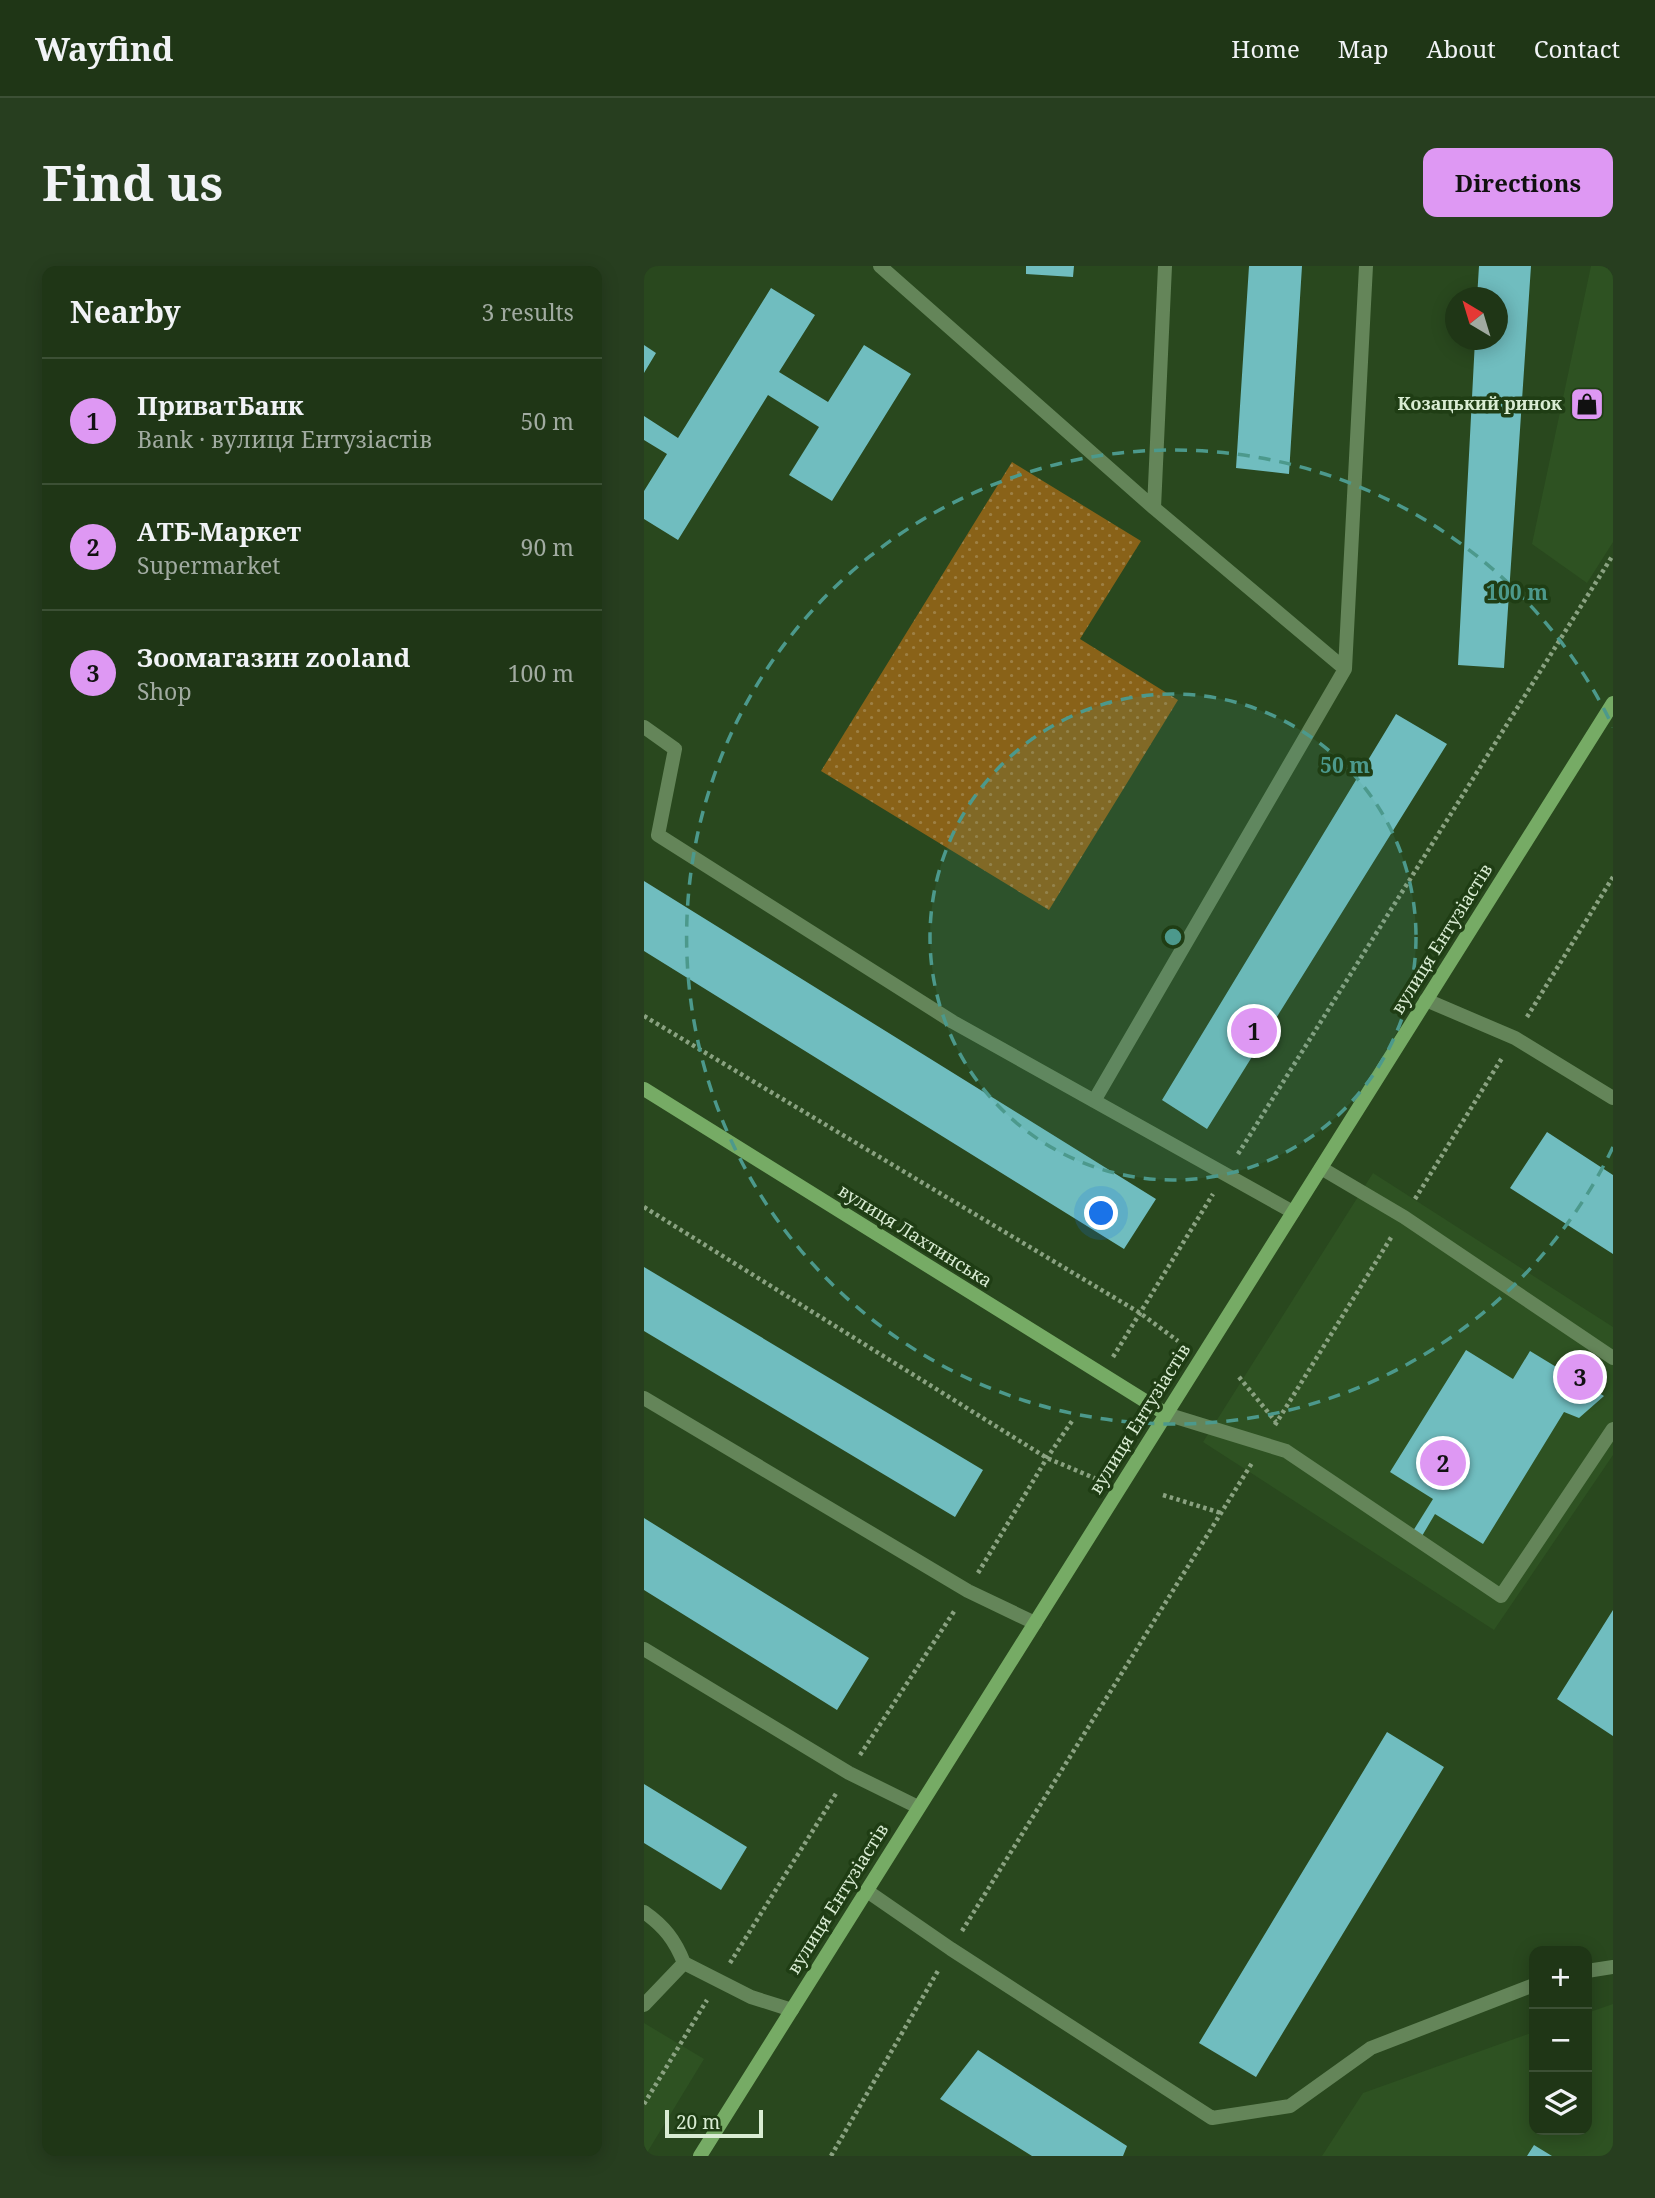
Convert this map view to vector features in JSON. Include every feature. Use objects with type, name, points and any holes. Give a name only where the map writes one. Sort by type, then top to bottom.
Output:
[{"type":"street","name":"вулиця Ентузіастів","points":[[700,2156],[1613,703]]},
{"type":"street","name":"вулиця Лахтинська","points":[[644,1090],[1166,1414]]},
{"type":"lane","points":[[1154,508],[1165,266]]},
{"type":"lane","points":[[1094,1101],[1345,669],[1366,266]]},
{"type":"lane","points":[[885,268],[1154,508],[1345,669]]},
{"type":"lane","points":[[644,727],[675,749],[658,835],[953,1022],[1293,1212]]},
{"type":"lane","points":[[1426,1000],[1515,1038],[1613,1098]]},
{"type":"lane","points":[[1321,1168],[1404,1217],[1613,1358]]},
{"type":"lane","points":[[644,1398],[968,1591],[1035,1623]]},
{"type":"lane","points":[[1166,1414],[1286,1451],[1501,1596],[1613,1429]]},
{"type":"lane","points":[[644,1649],[849,1773],[918,1807]]},
{"type":"lane","points":[[867,1891],[951,1949],[1212,2118],[1290,2106],[1371,2048],[1529,1987]]},
{"type":"lane","points":[[644,1912],[663,1926],[678,1946],[684,1963],[751,1997],[792,2010]]},
{"type":"lane","points":[[644,2005],[684,1963]]},
{"type":"lane","points":[[1592,1970],[1613,1967]]},
{"type":"path","points":[[1112,1357],[1613,555]]},
{"type":"path","points":[[831,2156],[951,1949],[1613,877]]},
{"type":"path","points":[[644,1016],[1140,1313],[1178,1341]]},
{"type":"path","points":[[644,1207],[1047,1458],[1099,1480]]},
{"type":"path","points":[[1239,1377],[1277,1423]]},
{"type":"path","points":[[1163,1495],[1221,1513]]},
{"type":"shaded area","name":"Козацький ринок","points":[[1591,266],[1613,266],[1613,542],[1587,583],[1532,544]]},
{"type":"shaded area","points":[[1012,462],[1141,541],[1080,639],[1178,700],[1049,910],[821,771]]},
{"type":"shaded area","points":[[1373,1173],[1613,1327],[1613,1455],[1494,1630],[1203,1442]]},
{"type":"shaded area","points":[[1613,2004],[1613,2156],[1322,2156],[1363,2093],[1529,2034],[1529,2135],[1592,2135],[1592,2011]]},
{"type":"shaded area","points":[[644,2023],[704,2059],[645,2156],[644,2156]]},
{"type":"building","points":[[1026,266],[1074,266],[1073,277],[1026,274]]},
{"type":"building","points":[[1249,266],[1302,266],[1289,474],[1236,468]]},
{"type":"building","points":[[1479,266],[1531,266],[1504,668],[1458,665],[1474,350],[1508,350],[1508,287],[1478,287]]},
{"type":"building","points":[[771,288],[815,315],[779,372],[828,402],[864,345],[911,374],[832,501],[789,475],[819,427],[768,395],[678,540],[644,519],[644,491],[667,454],[644,440],[644,416],[678,438]]},
{"type":"building","points":[[644,345],[656,353],[644,373]]},
{"type":"building","points":[[1396,714],[1447,744],[1207,1129],[1162,1100]]},
{"type":"building","points":[[644,881],[1156,1199],[1124,1249],[644,951]]},
{"type":"building","points":[[1547,1132],[1613,1175],[1613,1254],[1510,1188]]},
{"type":"building","points":[[644,1267],[983,1470],[955,1517],[644,1331]]},
{"type":"building","points":[[1466,1350],[1513,1379],[1530,1351],[1604,1396],[1579,1418],[1564,1412],[1483,1544],[1435,1514],[1422,1536],[1413,1531],[1433,1499],[1390,1472]]},
{"type":"building","points":[[644,1518],[869,1658],[837,1710],[644,1590]]},
{"type":"building","points":[[1613,1610],[1613,1736],[1557,1699]]},
{"type":"building","points":[[1387,1732],[1444,1767],[1256,2077],[1199,2043]]},
{"type":"building","points":[[644,1784],[747,1847],[721,1890],[644,1843]]},
{"type":"building","points":[[978,2050],[1127,2146],[1123,2156],[1032,2156],[940,2099]]},
{"type":"building","points":[[1534,2145],[1552,2156],[1527,2156]]},
{"type":"place","name":"Козацький ринок","points":[[1587,404]]},
{"type":"place","name":"ПриватБанк","points":[[1254,1031]]},
{"type":"place","name":"Зоомагазин zooland","points":[[1580,1377]]},
{"type":"place","name":"АТБ-Маркет","points":[[1443,1463]]}]
